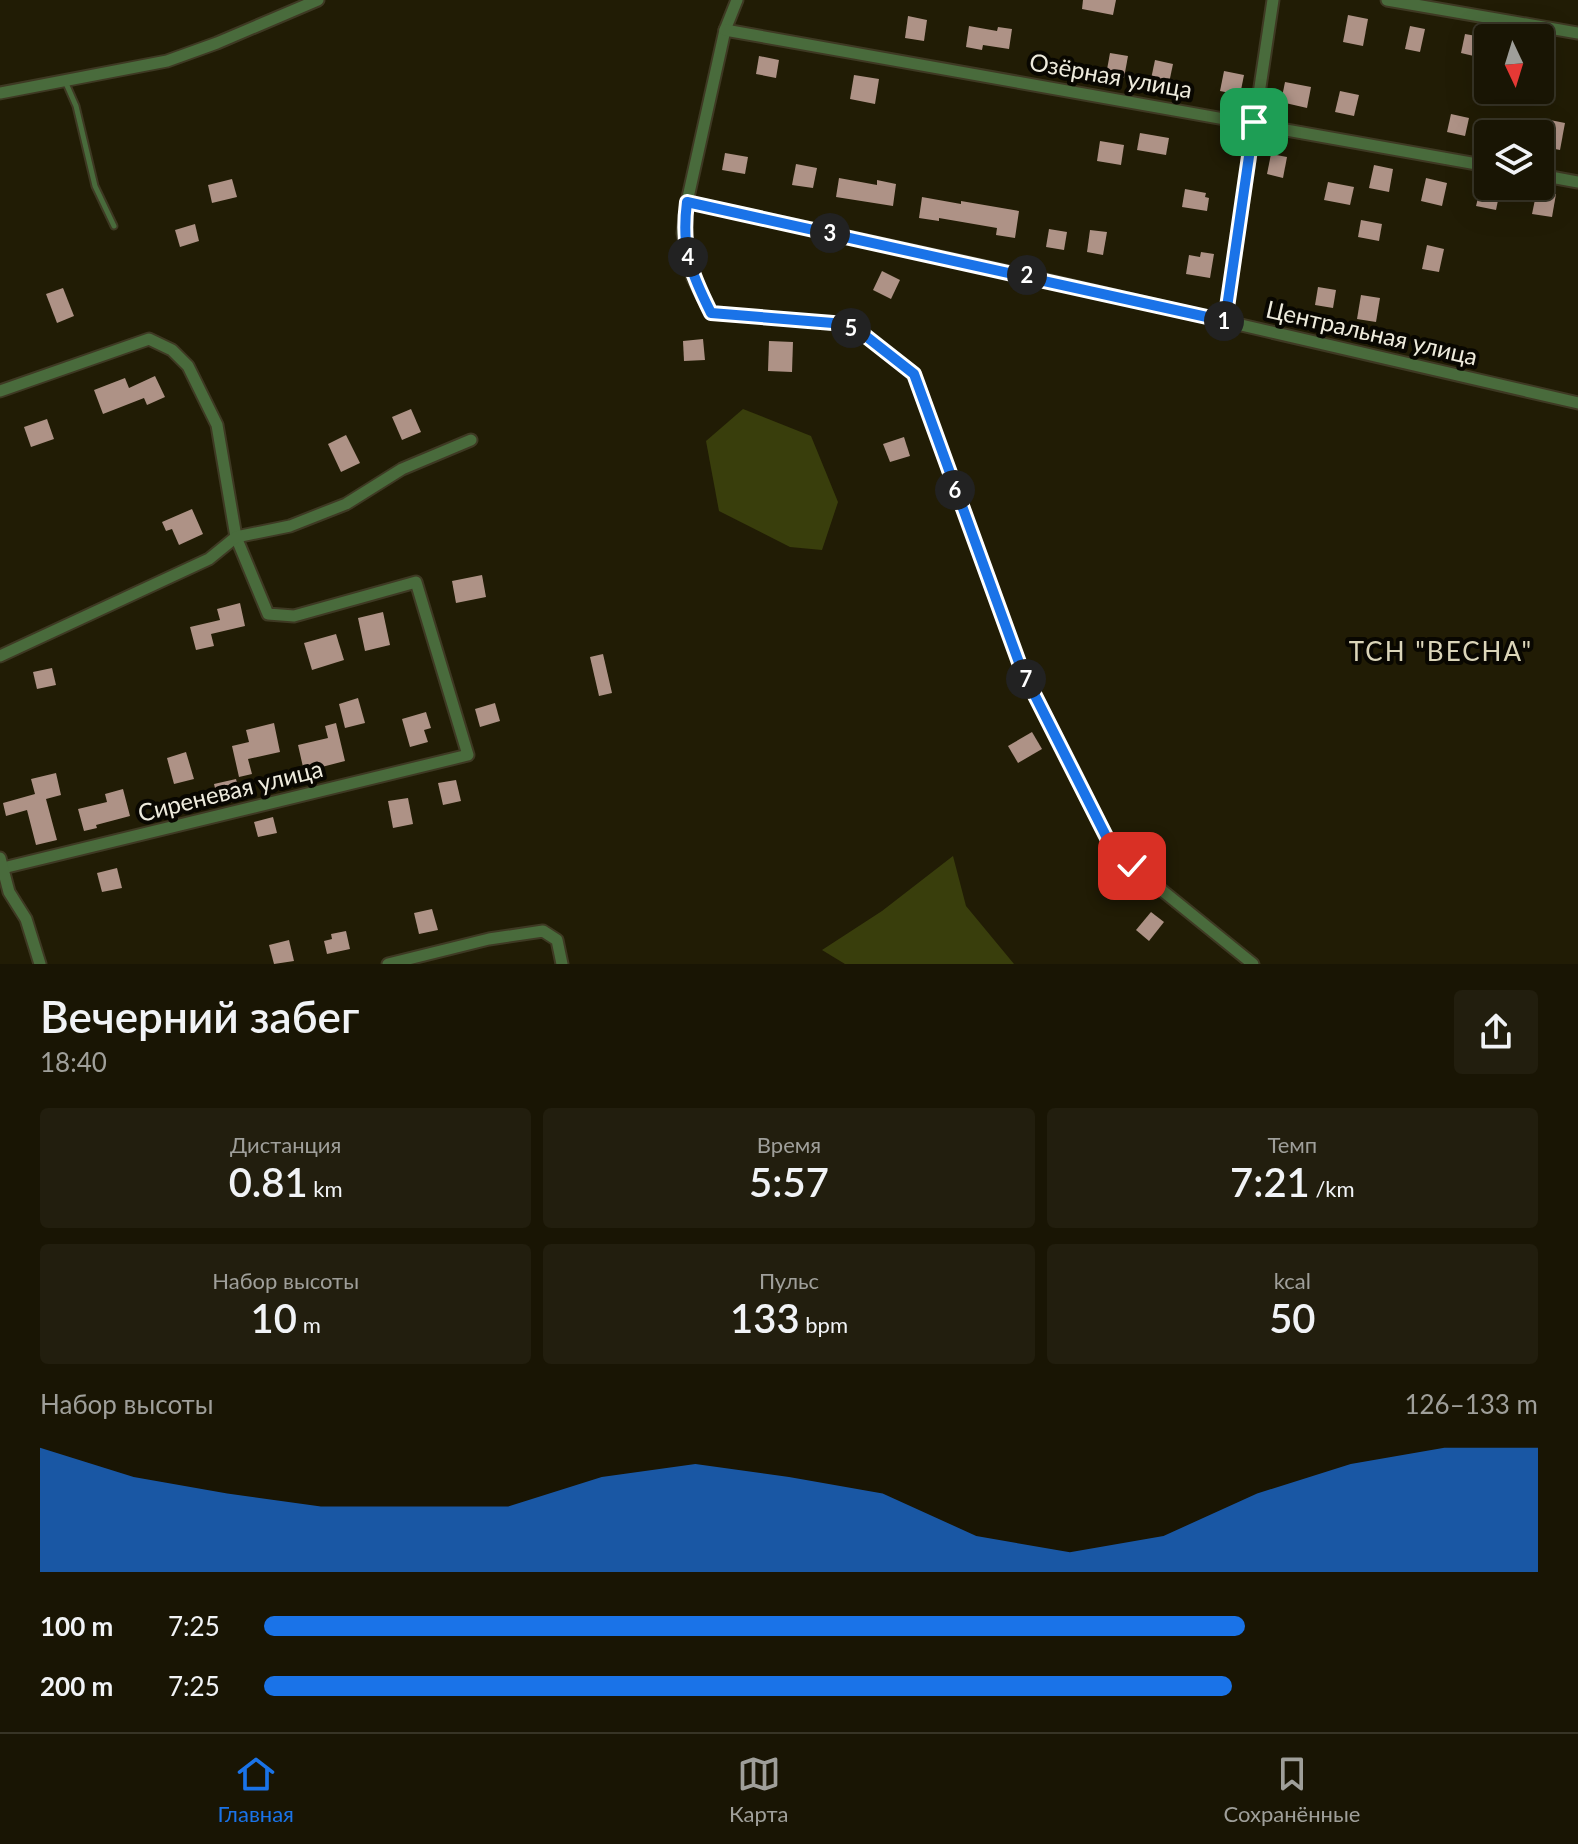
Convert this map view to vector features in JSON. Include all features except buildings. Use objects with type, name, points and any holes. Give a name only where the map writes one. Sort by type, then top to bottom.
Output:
[{"type":"street","points":[[0,93],[167,61],[318,0]]},
{"type":"street","points":[[737,0],[725,30],[683,233],[693,278],[711,313],[833,323],[858,330],[914,374],[1021,668],[1111,846],[1253,964]]},
{"type":"street","points":[[1225,321],[1273,0]]},
{"type":"street","points":[[1387,0],[1578,33]]},
{"type":"street","name":"Озёрная улица","points":[[725,30],[1474,163]]},
{"type":"street","points":[[1554,178],[1578,182]]},
{"type":"street","name":"Центральная улица","points":[[687,202],[1578,403]]},
{"type":"street","points":[[0,391],[149,339],[172,350],[188,366],[217,425],[236,537]]},
{"type":"street","points":[[0,656],[209,559],[236,537],[290,526],[346,504],[402,469],[471,440]]},
{"type":"street","name":"Сиреневая улица","points":[[1,863],[468,755],[416,582],[294,616],[268,614],[236,537]]},
{"type":"street","points":[[1,863],[9,892],[26,919],[40,964]]},
{"type":"street","points":[[388,964],[489,939],[543,931],[557,940],[562,964]]},
{"type":"lane","points":[[65,81],[76,106],[95,186],[114,226]]},
{"type":"green space","points":[[743,409],[811,436],[838,502],[822,550],[790,547],[719,511],[706,441]]},
{"type":"green space","points":[[953,856],[966,906],[1014,964],[845,964],[822,950],[882,911]]},
{"type":"district","name":"ТСН \"ВЕСНА\"","points":[[1441,651]]},
{"type":"route","points":[[1132,866],[1111,846],[1021,668],[914,374],[858,330],[833,323],[711,313],[693,278],[683,233],[687,202],[1225,321],[1254,122]]}]
